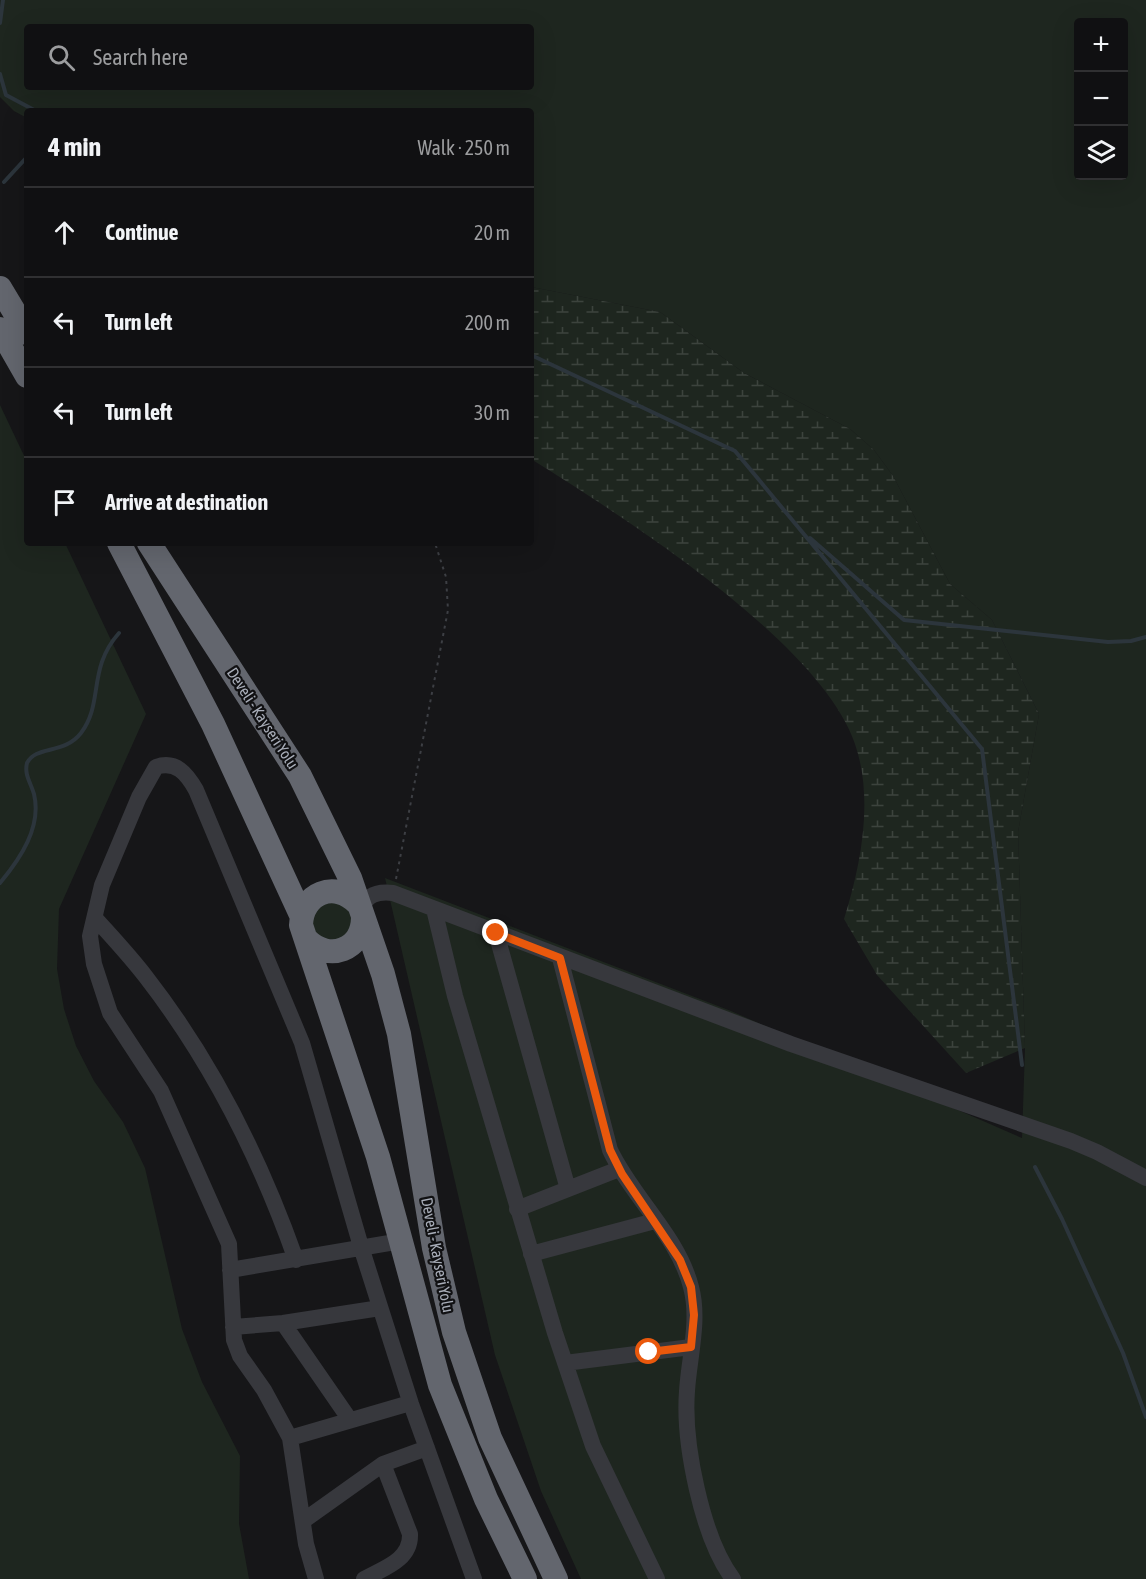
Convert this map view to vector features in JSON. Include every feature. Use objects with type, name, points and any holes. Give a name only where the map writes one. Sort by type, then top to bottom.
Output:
[{"type":"highway","points":[[0,288],[24,328]]},
{"type":"highway","points":[[0,328],[24,371]]},
{"type":"highway","name":"Develi - Kayseri Yolu","points":[[120,546],[202,703],[304,928],[359,1096],[401,1241],[429,1349],[453,1421],[486,1499],[525,1579]]},
{"type":"highway","name":"Develi - Kayseri Yolu","points":[[151,546],[300,776],[350,878],[383,974],[399,1034],[434,1248],[454,1332],[490,1438],[556,1579]]},
{"type":"highway","points":[[329,891],[345,893],[360,911],[356,940],[344,950],[320,950],[304,928],[314,897],[329,891]]},
{"type":"street","points":[[316,1579],[306,1544],[291,1438],[264,1390],[240,1356],[233,1327],[229,1244],[161,1091],[110,1013],[103,996],[92,950],[90,936],[102,885],[139,797],[156,766],[166,764],[176,766],[186,774],[196,790],[302,1043],[362,1250],[410,1403],[474,1579]]},
{"type":"street","points":[[360,911],[364,900],[371,896],[393,893],[791,1044],[1071,1141],[1146,1178]]},
{"type":"street","points":[[434,909],[455,996],[565,1363],[593,1446],[657,1579]]},
{"type":"street","points":[[95,918],[151,982],[212,1075],[267,1184],[296,1260]]},
{"type":"street","points":[[496,933],[568,1189]]},
{"type":"street","points":[[560,958],[605,1138],[619,1169],[680,1260],[691,1287],[694,1315],[687,1394],[691,1449],[706,1524],[725,1576]]},
{"type":"street","points":[[517,1209],[619,1169]]},
{"type":"street","points":[[531,1254],[655,1221]]},
{"type":"street","points":[[230,1270],[362,1250],[401,1241]]},
{"type":"street","points":[[233,1327],[283,1323],[380,1308]]},
{"type":"street","points":[[283,1323],[350,1420]]},
{"type":"street","points":[[565,1363],[691,1347]]},
{"type":"street","points":[[291,1438],[410,1403]]},
{"type":"street","points":[[303,1521],[383,1464],[427,1448]]},
{"type":"street","points":[[364,1579],[401,1558],[410,1541],[410,1534],[383,1464]]},
{"type":"path","points":[[393,893],[448,610],[446,577],[436,546]]},
{"type":"green space","points":[[0,0],[1146,0],[1146,1579],[581,1579],[541,1491],[495,1355],[385,878],[731,1011],[1022,1138],[1025,1048],[1018,832],[1039,714],[992,620],[950,584],[893,476],[874,450],[850,429],[744,373],[660,312],[534,288],[534,108],[24,108],[24,116],[14,111],[0,97]]},
{"type":"green space","points":[[534,288],[660,312],[744,373],[850,429],[874,450],[893,476],[950,584],[992,620],[1039,714],[1018,832],[1025,1048],[966,1073],[877,975],[844,919],[860,854],[864,787],[855,744],[835,705],[803,664],[762,624],[665,547],[534,461]]},
{"type":"green space","points":[[0,405],[24,456],[24,546],[66,546],[146,714],[59,909],[57,969],[64,1009],[76,1046],[94,1081],[123,1122],[145,1168],[182,1329],[202,1382],[240,1456],[239,1524],[249,1579],[0,1579]]},
{"type":"green space","points":[[330,900],[349,909],[353,925],[340,941],[319,938],[311,924],[313,913]]},
{"type":"waterway","points":[[0,23],[3,0]]},
{"type":"waterway","points":[[0,74],[6,95],[30,108]]},
{"type":"waterway","points":[[4,182],[24,160]]},
{"type":"waterway","points":[[534,356],[735,451],[982,749],[1022,1065]]},
{"type":"waterway","points":[[810,538],[904,620],[1108,642],[1131,641],[1146,637]]},
{"type":"waterway","points":[[0,883],[28,842],[35,818],[36,806],[27,775],[27,763],[31,757],[67,744],[81,733],[92,710],[103,660],[109,646],[119,633]]},
{"type":"waterway","points":[[1035,1167],[1062,1219],[1123,1353],[1146,1417]]},
{"type":"route","points":[[496,933],[560,958],[605,1138],[622,1174],[638,1194],[687,1273],[694,1301],[691,1347],[649,1352]]}]
